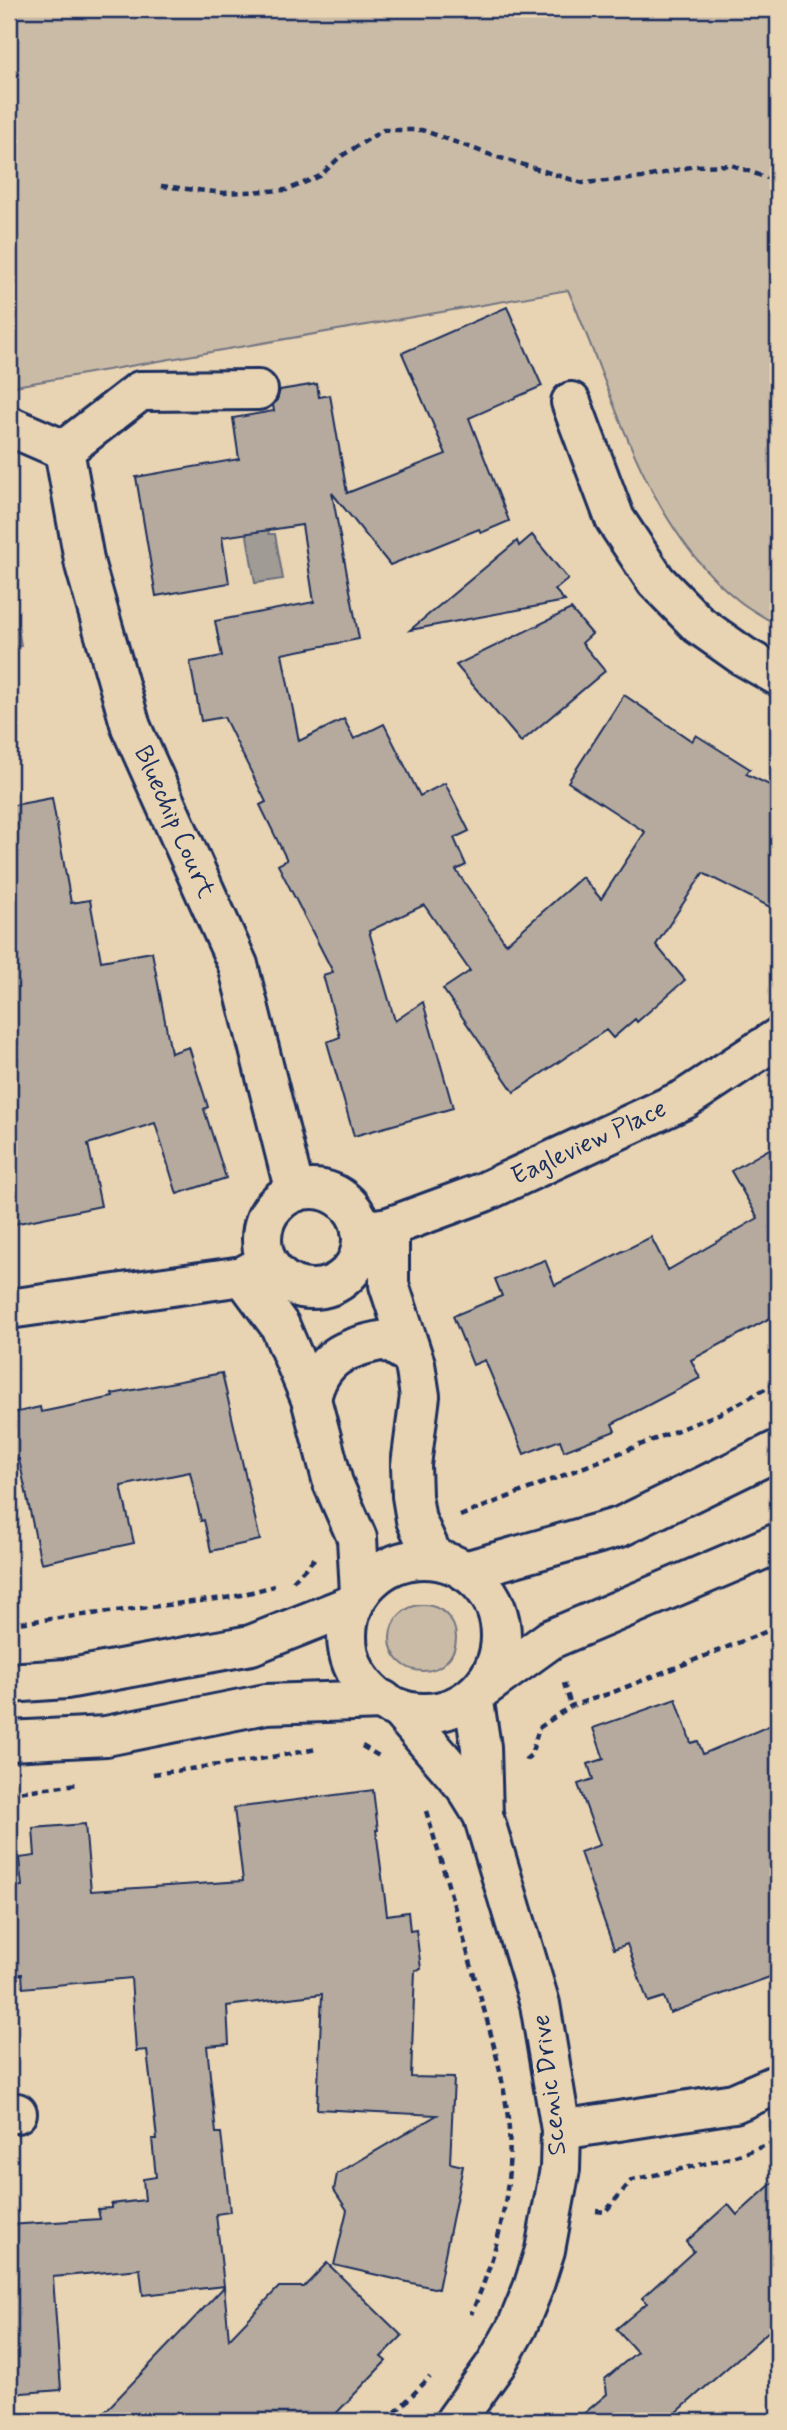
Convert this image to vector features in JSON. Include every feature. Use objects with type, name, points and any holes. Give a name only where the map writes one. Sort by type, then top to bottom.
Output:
[{"type":"street","points":[[9,426],[64,450],[140,391],[258,390]]},
{"type":"street","points":[[571,402],[615,519],[656,581],[699,625],[743,656],[778,676]]},
{"type":"street","name":"Bluechip Court","points":[[64,450],[85,565],[131,727],[238,965],[295,1192]]},
{"type":"street","name":"Eagleview Place","points":[[375,1229],[484,1192],[685,1099],[778,1038]]},
{"type":"street","points":[[390,1704],[366,1686],[354,1668],[348,1647],[348,1625],[356,1599],[357,1538],[333,1483],[311,1399],[255,1269],[262,1247],[262,1229],[269,1213],[280,1200],[295,1192],[313,1189],[330,1192],[375,1229],[388,1285],[415,1364],[420,1396],[411,1465],[416,1520],[450,1565],[483,1585],[495,1606],[501,1628],[500,1651],[492,1673],[476,1694]]},
{"type":"street","points":[[9,1309],[255,1269],[278,1276],[293,1286],[311,1289],[328,1287],[343,1279],[355,1265],[361,1249],[375,1229]]},
{"type":"street","points":[[311,1399],[315,1381],[331,1360],[357,1345],[386,1340],[410,1354],[415,1364]]},
{"type":"street","points":[[9,1683],[66,1679],[251,1645],[356,1599],[374,1577],[392,1565],[413,1559],[450,1565],[620,1527],[778,1450]]},
{"type":"street","points":[[9,1741],[106,1736],[266,1704],[390,1704],[417,1713],[437,1712],[456,1706],[476,1694],[551,1639],[778,1543]]},
{"type":"street","name":"Scenic Drive","points":[[476,1694],[483,1815]]},
{"type":"street","name":"Scenic Drive","points":[[390,1704],[465,1786],[483,1815],[540,2004],[561,2130],[560,2169],[545,2250],[517,2327],[496,2364],[455,2421]]},
{"type":"street","points":[[561,2130],[734,2103],[778,2084]]},
{"type":"path","points":[[161,186],[224,193],[287,190],[320,176],[340,157],[383,130],[422,130],[491,155],[583,183],[642,178],[695,166],[733,165],[778,182]]},
{"type":"path","points":[[426,1809],[481,1997],[502,2082],[508,2120],[509,2145],[499,2235],[483,2288],[470,2316]]},
{"type":"path","points":[[504,2202],[605,2211],[632,2180],[730,2158],[778,2141]]},
{"type":"path","points":[[387,2421],[435,2371]]},
{"type":"shaded area","points":[[9,9],[778,9],[778,626],[738,600],[706,570],[655,497],[617,414],[568,290],[9,387]]},
{"type":"shaded area","points":[[266,520],[269,534],[275,534],[283,579],[255,583],[245,524]]},
{"type":"shaded area","points":[[18,627],[21,646],[9,648],[9,629]]},
{"type":"shaded area","points":[[417,1605],[429,1605],[441,1610],[451,1620],[456,1638],[454,1651],[441,1666],[429,1671],[417,1671],[405,1666],[395,1656],[390,1644],[390,1632],[395,1620],[405,1610]]},
{"type":"building","points":[[507,307],[542,386],[469,418],[509,521],[481,533],[479,529],[390,565],[332,493],[359,639],[282,654],[299,741],[344,719],[354,739],[384,724],[420,796],[445,783],[469,831],[454,838],[466,865],[456,870],[506,944],[582,877],[601,899],[645,832],[568,782],[624,695],[692,741],[696,735],[750,769],[746,774],[778,789],[778,911],[703,873],[656,945],[685,980],[637,1022],[635,1019],[613,1038],[606,1030],[514,1092],[443,989],[470,971],[424,905],[369,931],[395,1021],[423,1002],[453,1108],[354,1136],[327,1042],[340,1037],[323,975],[333,972],[278,865],[287,860],[260,805],[266,802],[224,717],[201,721],[190,662],[222,656],[215,621],[314,602],[302,525],[222,537],[229,583],[156,596],[136,477],[239,459],[233,418],[274,411],[273,405],[280,390],[317,384],[319,397],[330,395],[347,493],[446,454],[402,353]]},
{"type":"building","points":[[532,535],[568,579],[555,590],[565,601],[410,630],[517,541],[519,546]]},
{"type":"building","points":[[571,609],[592,634],[582,643],[605,671],[521,742],[456,665]]},
{"type":"building","points":[[52,798],[71,903],[90,900],[101,961],[152,952],[171,1053],[189,1047],[208,1107],[204,1109],[226,1178],[177,1194],[155,1123],[88,1144],[101,1206],[9,1225],[9,806]]},
{"type":"building","points":[[778,1144],[778,1314],[691,1360],[700,1378],[612,1424],[615,1431],[564,1451],[560,1440],[524,1454],[485,1360],[473,1365],[453,1316],[502,1296],[495,1279],[545,1260],[555,1285],[651,1237],[668,1270],[758,1218],[731,1171]]},
{"type":"building","points":[[222,1373],[260,1540],[211,1551],[190,1472],[121,1486],[134,1543],[41,1563],[19,1459],[9,1462],[9,1414],[40,1407],[41,1412],[113,1397],[112,1394]]},
{"type":"building","points":[[676,1699],[691,1743],[698,1741],[703,1754],[778,1722],[778,1974],[670,2013],[664,1997],[648,2002],[627,1944],[614,1949],[580,1852],[600,1845],[578,1784],[593,1779],[588,1764],[604,1759],[593,1728]]},
{"type":"building","points":[[373,1790],[387,1915],[408,1912],[410,1931],[416,1930],[421,1969],[415,1970],[411,2077],[454,2078],[450,2163],[463,2166],[438,2289],[334,2265],[347,2210],[334,2190],[337,2174],[437,2115],[317,2109],[322,1994],[227,2006],[229,2044],[207,2046],[216,2133],[221,2133],[230,2212],[216,2214],[224,2286],[143,2295],[140,2269],[53,2277],[61,2390],[9,2394],[9,2225],[100,2219],[98,2209],[111,2208],[111,2204],[145,2200],[143,2179],[156,2177],[152,2139],[157,2139],[147,2050],[136,2051],[131,1978],[23,1988],[22,1974],[9,1976],[9,1888],[22,1886],[19,1858],[35,1856],[33,1828],[85,1824],[91,1891],[243,1881],[234,1808]]},
{"type":"building","points":[[778,2178],[778,2323],[667,2421],[575,2421],[607,2394],[605,2379],[637,2352],[616,2329],[647,2303],[642,2298],[694,2251],[686,2242],[728,2204],[737,2215]]},
{"type":"building","points":[[327,2263],[402,2336],[381,2357],[386,2361],[329,2421],[96,2421],[224,2287],[229,2339],[279,2287],[304,2287]]}]
